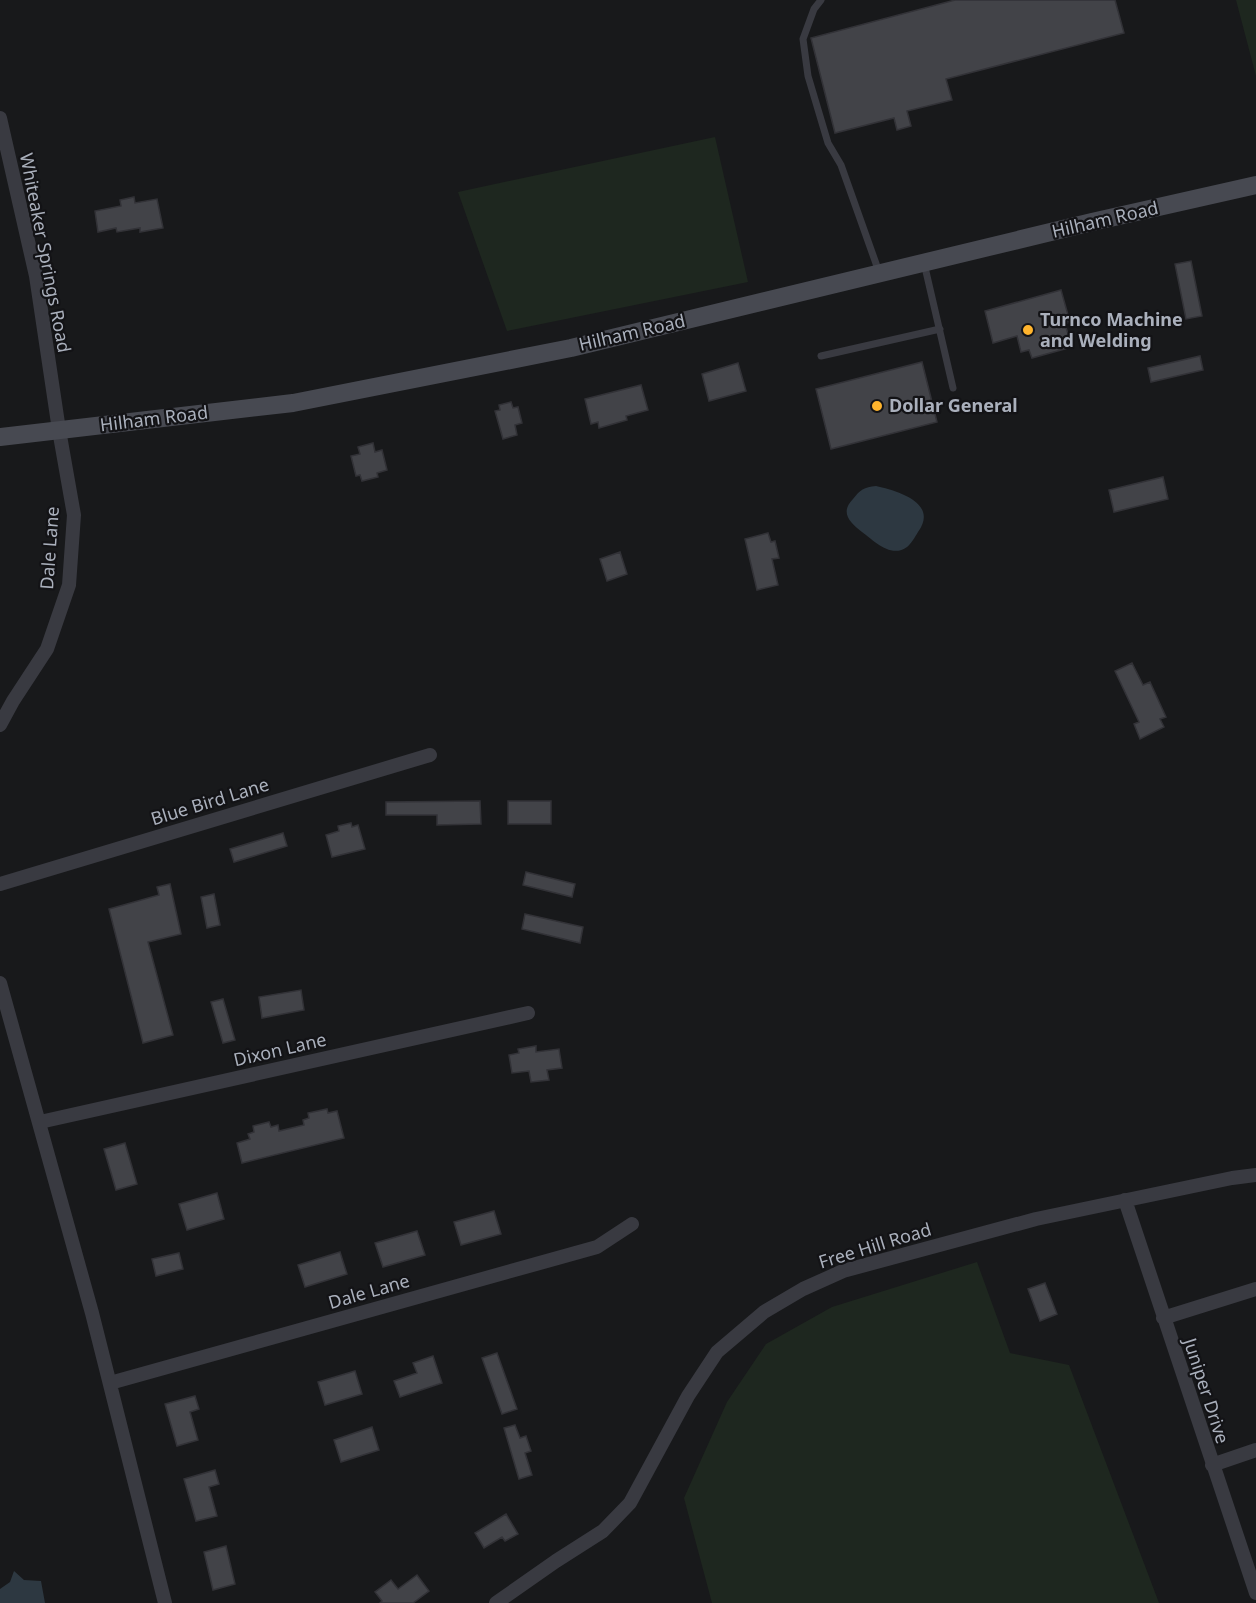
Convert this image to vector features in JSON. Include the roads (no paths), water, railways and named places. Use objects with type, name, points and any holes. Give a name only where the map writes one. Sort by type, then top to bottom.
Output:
[{"type":"main road","name":"Hilham Road","points":[[0,437],[293,403],[571,348],[1256,184]]},
{"type":"street","name":"Whiteaker Springs Road","points":[[0,118],[36,276],[59,430]]},
{"type":"street","name":"Dale Lane","points":[[0,725],[48,649],[69,585],[74,515],[59,430]]},
{"type":"street","name":"Blue Bird Lane","points":[[0,884],[430,755]]},
{"type":"street","points":[[0,983],[110,1383],[165,1603]]},
{"type":"street","name":"Dixon Lane","points":[[40,1122],[528,1013]]},
{"type":"street","name":"Free Hill Road","points":[[496,1603],[603,1531],[630,1503],[688,1396],[717,1352],[764,1312],[803,1289],[843,1271],[1036,1219],[1256,1175]]},
{"type":"street","name":"Juniper Drive","points":[[1125,1200],[1256,1593]]},
{"type":"street","name":"Dale Lane","points":[[110,1383],[597,1247],[632,1224]]},
{"type":"street","points":[[1163,1318],[1256,1289]]},
{"type":"street","points":[[1212,1465],[1256,1450]]},
{"type":"lane","points":[[821,0],[814,9],[803,39],[808,76],[828,143],[841,165],[880,274]]},
{"type":"lane","points":[[924,263],[953,388]]},
{"type":"lane","points":[[821,356],[940,329]]},
{"type":"place","name":"Turnco Machine and Welding","points":[[1028,330]]},
{"type":"place","name":"Dollar General","points":[[877,406]]}]
